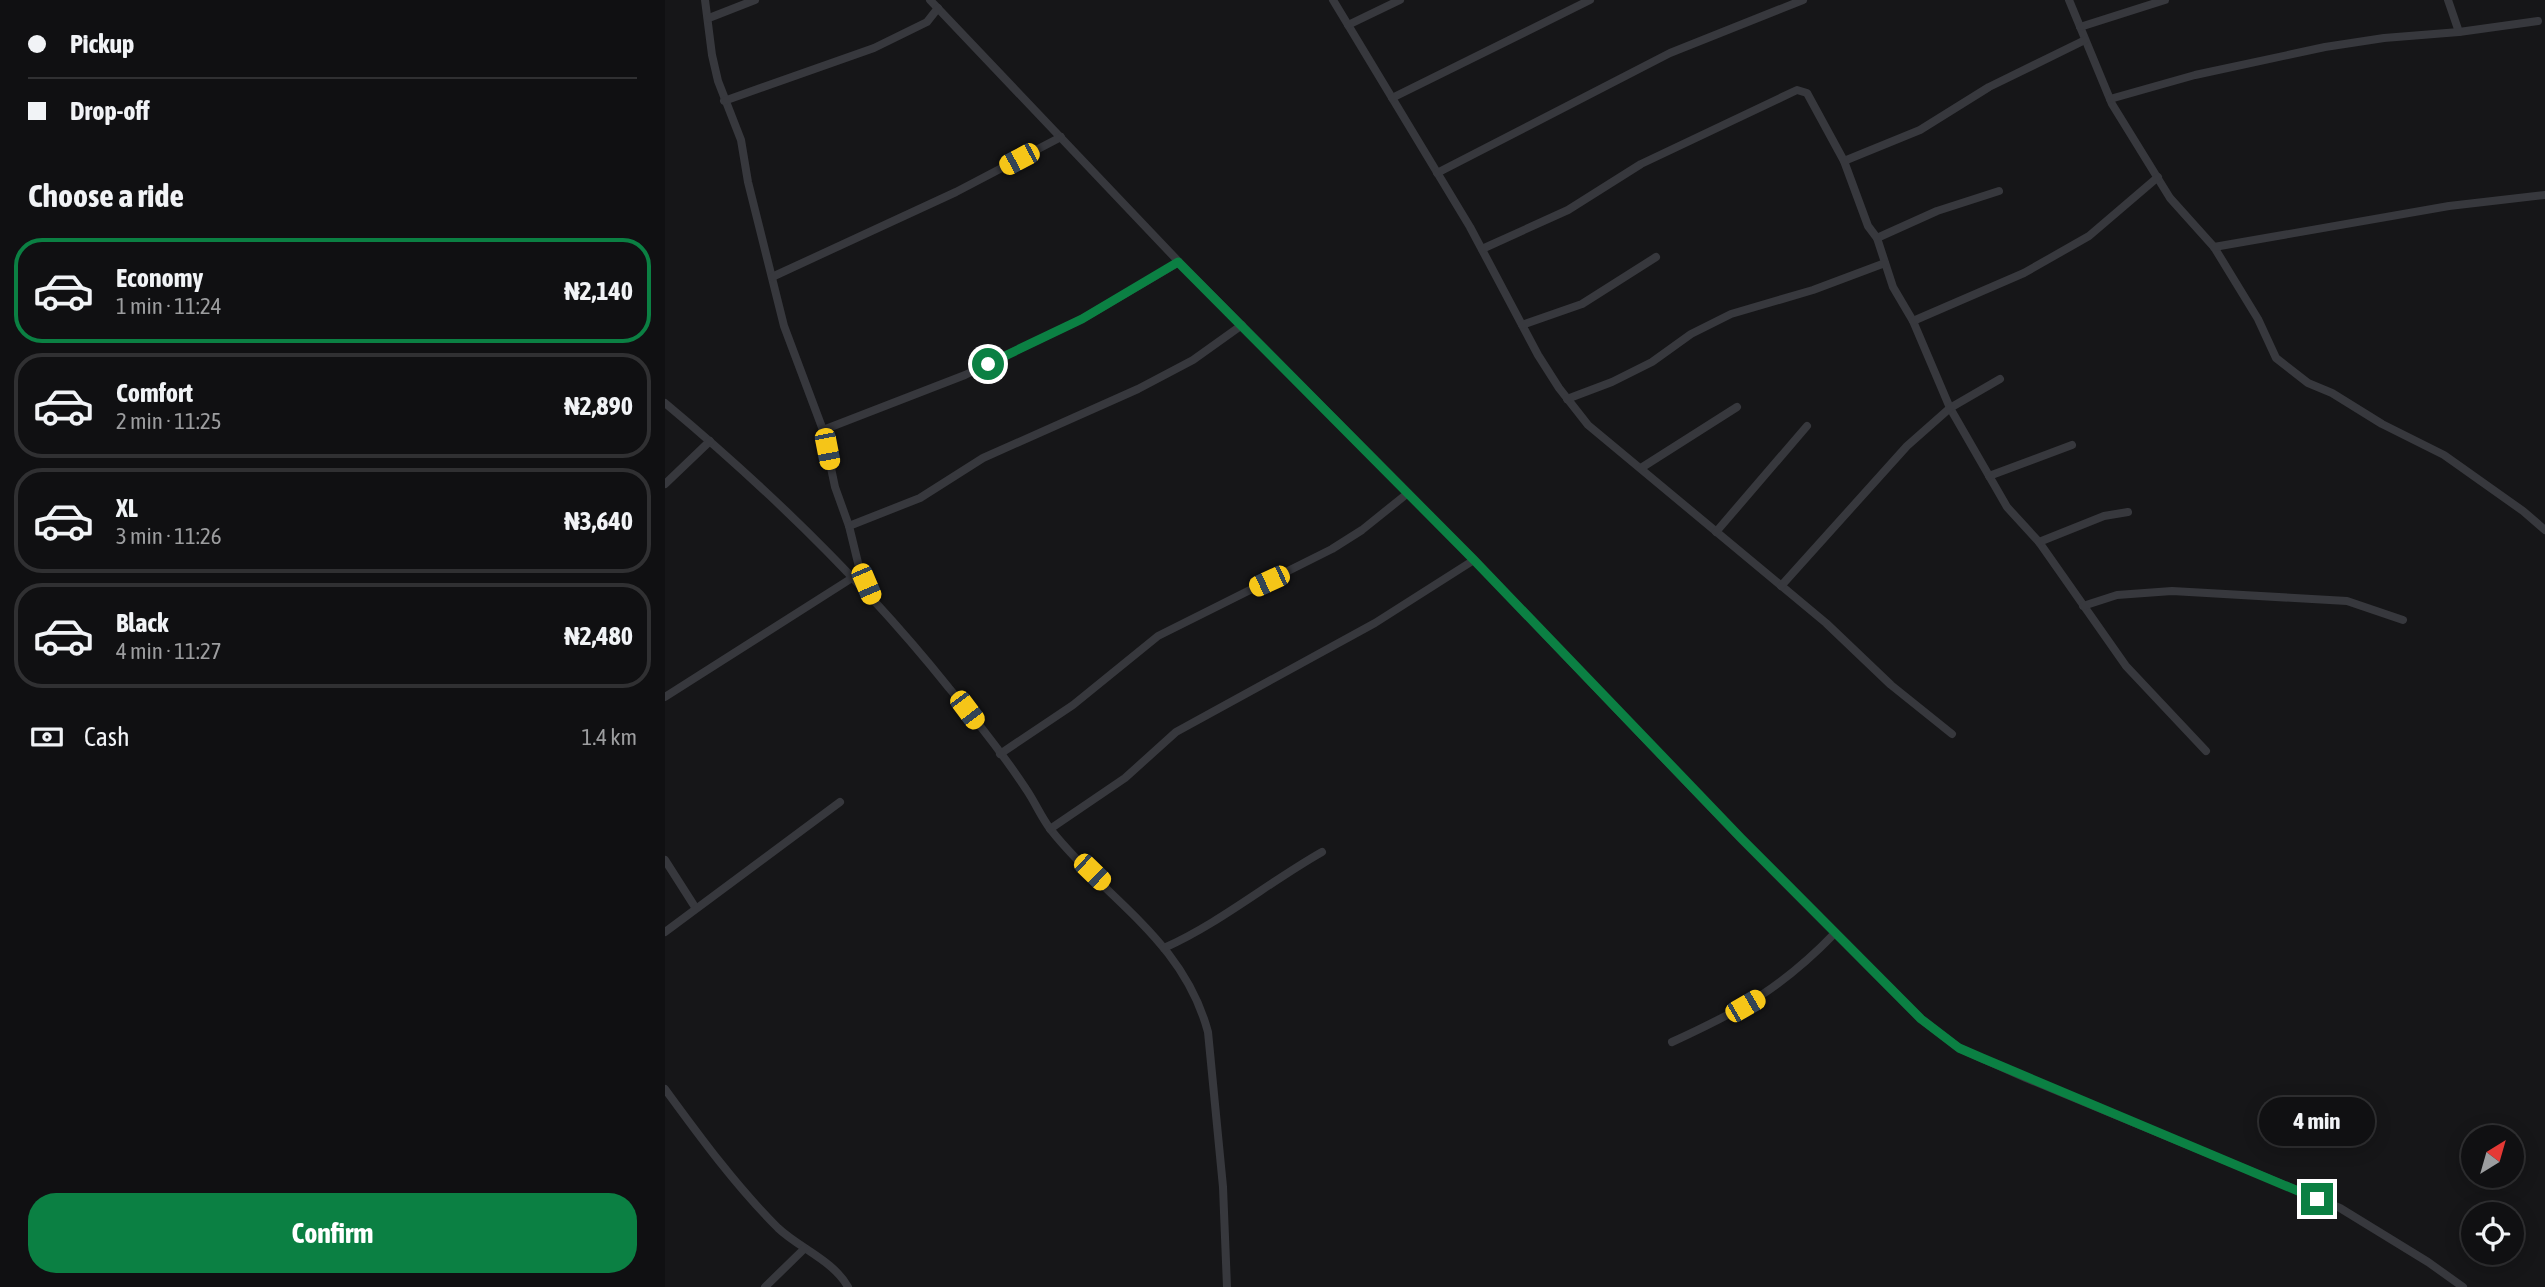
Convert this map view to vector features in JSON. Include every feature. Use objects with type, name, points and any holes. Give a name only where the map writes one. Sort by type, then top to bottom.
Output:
[{"type":"street","points":[[705,0],[712,54],[724,101],[741,140],[748,182],[783,326],[823,430],[835,487],[849,526],[860,571],[871,598]]},
{"type":"street","points":[[709,18],[755,0]]},
{"type":"street","points":[[930,0],[1178,262],[1473,559],[1731,829],[1921,1019],[1959,1048],[2340,1208],[2428,1262],[2463,1287]]},
{"type":"street","points":[[1333,0],[1482,250],[1538,355],[1588,425],[1826,623],[1891,685],[1952,734]]},
{"type":"street","points":[[1348,25],[1400,0]]},
{"type":"street","points":[[1392,98],[1590,0]]},
{"type":"street","points":[[1437,173],[1670,53],[1803,0]]},
{"type":"street","points":[[2069,0],[2110,99],[2170,198],[2214,247],[2258,319],[2276,358],[2308,383],[2332,393],[2382,424],[2444,455],[2523,511],[2545,530]]},
{"type":"street","points":[[2080,27],[2165,0]]},
{"type":"street","points":[[2448,0],[2459,32]]},
{"type":"street","points":[[724,101],[874,48],[927,22],[938,8]]},
{"type":"street","points":[[2110,99],[2195,75],[2325,47],[2538,21]]},
{"type":"street","points":[[1844,161],[1920,130],[1989,87],[2085,40]]},
{"type":"street","points":[[1482,250],[1568,210],[1641,164],[1797,90],[1807,93],[1844,161],[1867,226],[1877,238],[1893,287],[1913,321],[1950,408],[2007,507],[2039,542],[2126,666],[2206,751]]},
{"type":"street","points":[[772,276],[956,192],[1061,137]]},
{"type":"street","points":[[1913,321],[2024,273],[2089,236],[2158,177]]},
{"type":"street","points":[[1877,238],[1937,211],[1999,191]]},
{"type":"street","points":[[2214,247],[2449,206],[2545,195]]},
{"type":"street","points":[[1522,325],[1582,304],[1656,257]]},
{"type":"street","points":[[823,430],[965,375],[1082,319],[1178,262]]},
{"type":"street","points":[[1567,399],[1612,382],[1652,362],[1691,334],[1731,314],[1813,290],[1885,263]]},
{"type":"street","points":[[849,526],[920,498],[983,458],[1170,372],[1193,360],[1242,325]]},
{"type":"street","points":[[1781,586],[1907,446],[1950,408],[2000,379]]},
{"type":"street","points":[[665,403],[776,500],[871,598],[950,688],[1027,790],[1050,829],[1164,948],[1196,996],[1208,1032],[1223,1187],[1227,1287]]},
{"type":"street","points":[[1641,468],[1737,407]]},
{"type":"street","points":[[1717,532],[1807,426]]},
{"type":"street","points":[[665,484],[710,441]]},
{"type":"street","points":[[1989,477],[2072,445]]},
{"type":"street","points":[[1000,754],[1073,705],[1157,636],[1332,549],[1362,530],[1408,493]]},
{"type":"street","points":[[2039,542],[2103,516],[2128,512]]},
{"type":"street","points":[[1050,829],[1125,778],[1176,732],[1375,623],[1473,559]]},
{"type":"street","points":[[665,697],[852,578]]},
{"type":"street","points":[[2083,606],[2117,595],[2172,591],[2347,601],[2403,620]]},
{"type":"street","points":[[665,932],[695,907],[840,802]]},
{"type":"street","points":[[1164,948],[1184,939],[1267,884],[1322,852]]},
{"type":"street","points":[[665,860],[695,907]]},
{"type":"street","points":[[1672,1042],[1725,1018],[1766,994],[1809,960],[1835,933]]},
{"type":"street","points":[[665,1089],[757,1206],[804,1249],[834,1270],[848,1287]]},
{"type":"street","points":[[765,1287],[804,1249]]},
{"type":"route","points":[[988,364],[1082,319],[1178,262],[1473,559],[1741,838],[1921,1019],[1959,1048],[2317,1199]]}]
